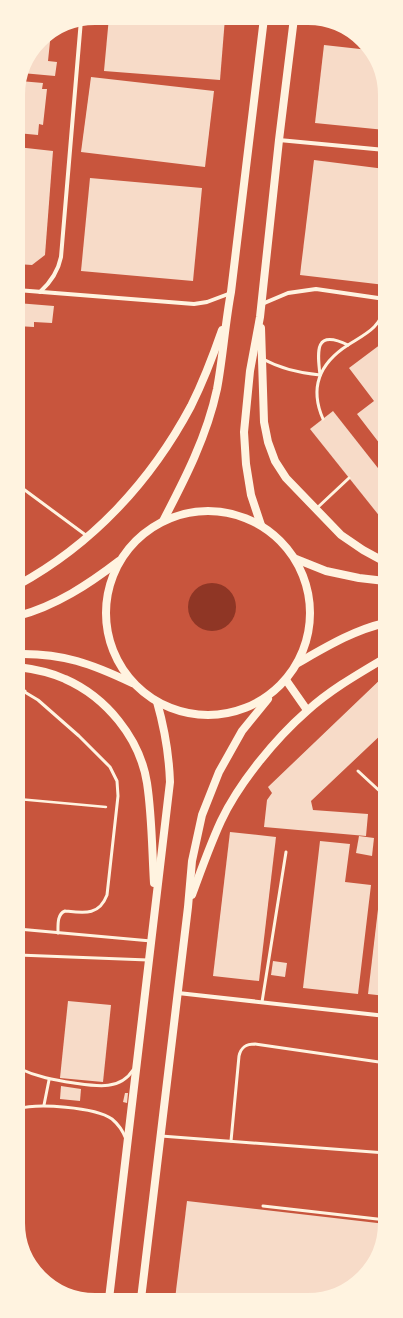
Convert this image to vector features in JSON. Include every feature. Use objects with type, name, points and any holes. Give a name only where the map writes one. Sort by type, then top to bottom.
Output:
[{"type":"main road","points":[[163,521],[194,459],[207,425],[216,390],[223,354],[263,24]]},
{"type":"main road","points":[[261,525],[251,495],[247,471],[244,432],[250,371],[262,304],[279,140],[293,24]]},
{"type":"main road","points":[[260,317],[263,359],[264,422],[268,442],[275,461],[286,478],[315,510],[341,535],[379,559]]},
{"type":"main road","points":[[24,581],[61,558],[88,537],[118,509],[140,483],[168,445],[191,405],[210,363],[227,318]]},
{"type":"main road","points":[[24,614],[58,600],[90,583],[120,560],[139,538],[163,521],[196,511],[230,513],[261,525],[281,540],[296,559],[307,584],[311,611],[308,638],[298,663],[286,680],[271,695],[242,731],[216,779],[202,815],[192,861],[188,907],[142,1294]]},
{"type":"main road","points":[[296,559],[326,570],[359,578],[379,580]]},
{"type":"main road","points":[[120,560],[109,585],[105,611],[108,638],[118,663],[133,684],[144,694],[179,712],[203,716],[227,714],[250,707],[271,695]]},
{"type":"main road","points":[[298,663],[334,642],[379,624]]},
{"type":"main road","points":[[24,654],[33,653],[68,658],[101,668],[133,684]]},
{"type":"main road","points":[[188,907],[204,862],[222,820],[246,780],[274,743],[307,710],[346,682],[379,662]]},
{"type":"main road","points":[[24,668],[39,670],[65,679],[89,692],[110,710],[126,731],[139,756],[147,782],[156,901]]},
{"type":"main road","points":[[286,680],[307,710]]},
{"type":"main road","points":[[109,1294],[170,782],[169,755],[157,702]]},
{"type":"street","points":[[40,292],[48,285],[54,276],[59,267],[61,257],[81,25]]},
{"type":"street","points":[[279,140],[379,149]]},
{"type":"street","points":[[262,304],[288,293],[316,289],[379,298]]},
{"type":"street","points":[[24,291],[194,304],[207,302],[231,292]]},
{"type":"street","points":[[178,993],[379,1015]]},
{"type":"lane","points":[[323,419],[318,408],[316,397],[320,375],[327,363],[337,353],[371,331],[379,322]]},
{"type":"lane","points":[[320,375],[318,349],[321,344],[326,340],[332,339],[348,345]]},
{"type":"lane","points":[[263,359],[288,370],[320,375]]},
{"type":"lane","points":[[315,510],[349,478]]},
{"type":"lane","points":[[24,489],[88,537]]},
{"type":"lane","points":[[25,691],[38,700],[79,736],[110,767],[117,781],[117,808],[107,895],[105,901],[101,906],[88,913],[62,912],[60,915],[58,933]]},
{"type":"lane","points":[[358,771],[379,790]]},
{"type":"lane","points":[[262,1002],[286,852]]},
{"type":"lane","points":[[24,930],[151,941]]},
{"type":"lane","points":[[24,955],[149,960]]},
{"type":"lane","points":[[231,1141],[239,1056],[244,1046],[255,1044],[379,1062]]},
{"type":"lane","points":[[24,1071],[49,1080],[106,1086],[116,1084],[124,1080],[136,1065]]},
{"type":"lane","points":[[44,1106],[49,1080]]},
{"type":"lane","points":[[24,1108],[44,1106],[93,1111],[103,1114],[118,1125],[124,1133],[127,1142]]},
{"type":"lane","points":[[161,1136],[379,1153]]},
{"type":"lane","points":[[263,1206],[379,1219]]},
{"type":"path","points":[[24,800],[117,808]]},
{"type":"shaded area","points":[[212,583],[221,585],[229,590],[234,598],[236,607],[234,616],[229,624],[221,629],[212,631],[203,629],[195,624],[190,616],[188,607],[190,598],[195,590],[203,585]]},
{"type":"building","points":[[108,24],[225,24],[220,80],[104,71]]},
{"type":"building","points":[[50,40],[48,61],[57,62],[55,76],[27,73],[34,59]]},
{"type":"building","points":[[324,45],[362,49],[372,64],[378,81],[379,129],[315,123]]},
{"type":"building","points":[[91,77],[214,91],[205,167],[81,152]]},
{"type":"building","points":[[26,81],[43,83],[42,89],[47,89],[43,125],[39,124],[38,135],[24,134],[24,90]]},
{"type":"building","points":[[24,148],[53,151],[45,255],[32,265],[24,264]]},
{"type":"building","points":[[314,160],[379,168],[379,284],[300,275]]},
{"type":"building","points":[[90,178],[202,188],[193,281],[81,271]]},
{"type":"building","points":[[24,304],[54,306],[52,323],[34,322],[34,327],[24,326]]},
{"type":"building","points":[[379,346],[379,443],[357,414],[374,401],[349,368]]},
{"type":"building","points":[[333,411],[379,469],[379,515],[310,429]]},
{"type":"building","points":[[379,681],[379,737],[311,801],[313,810],[368,814],[366,836],[264,827],[267,800],[272,793],[268,787]]},
{"type":"building","points":[[230,832],[276,837],[259,981],[213,976]]},
{"type":"building","points":[[359,836],[374,838],[372,856],[356,853]]},
{"type":"building","points":[[320,841],[350,844],[345,882],[371,885],[358,994],[303,988]]},
{"type":"building","points":[[379,901],[379,995],[368,994]]},
{"type":"building","points":[[273,961],[287,963],[285,977],[271,975]]},
{"type":"building","points":[[68,1001],[111,1005],[103,1082],[60,1078]]},
{"type":"building","points":[[61,1086],[81,1089],[80,1101],[60,1099]]},
{"type":"building","points":[[125,1093],[128,1093],[127,1103],[123,1102]]},
{"type":"building","points":[[187,1201],[379,1223],[377,1241],[374,1250],[364,1266],[351,1279],[335,1289],[313,1294],[176,1294]]}]
